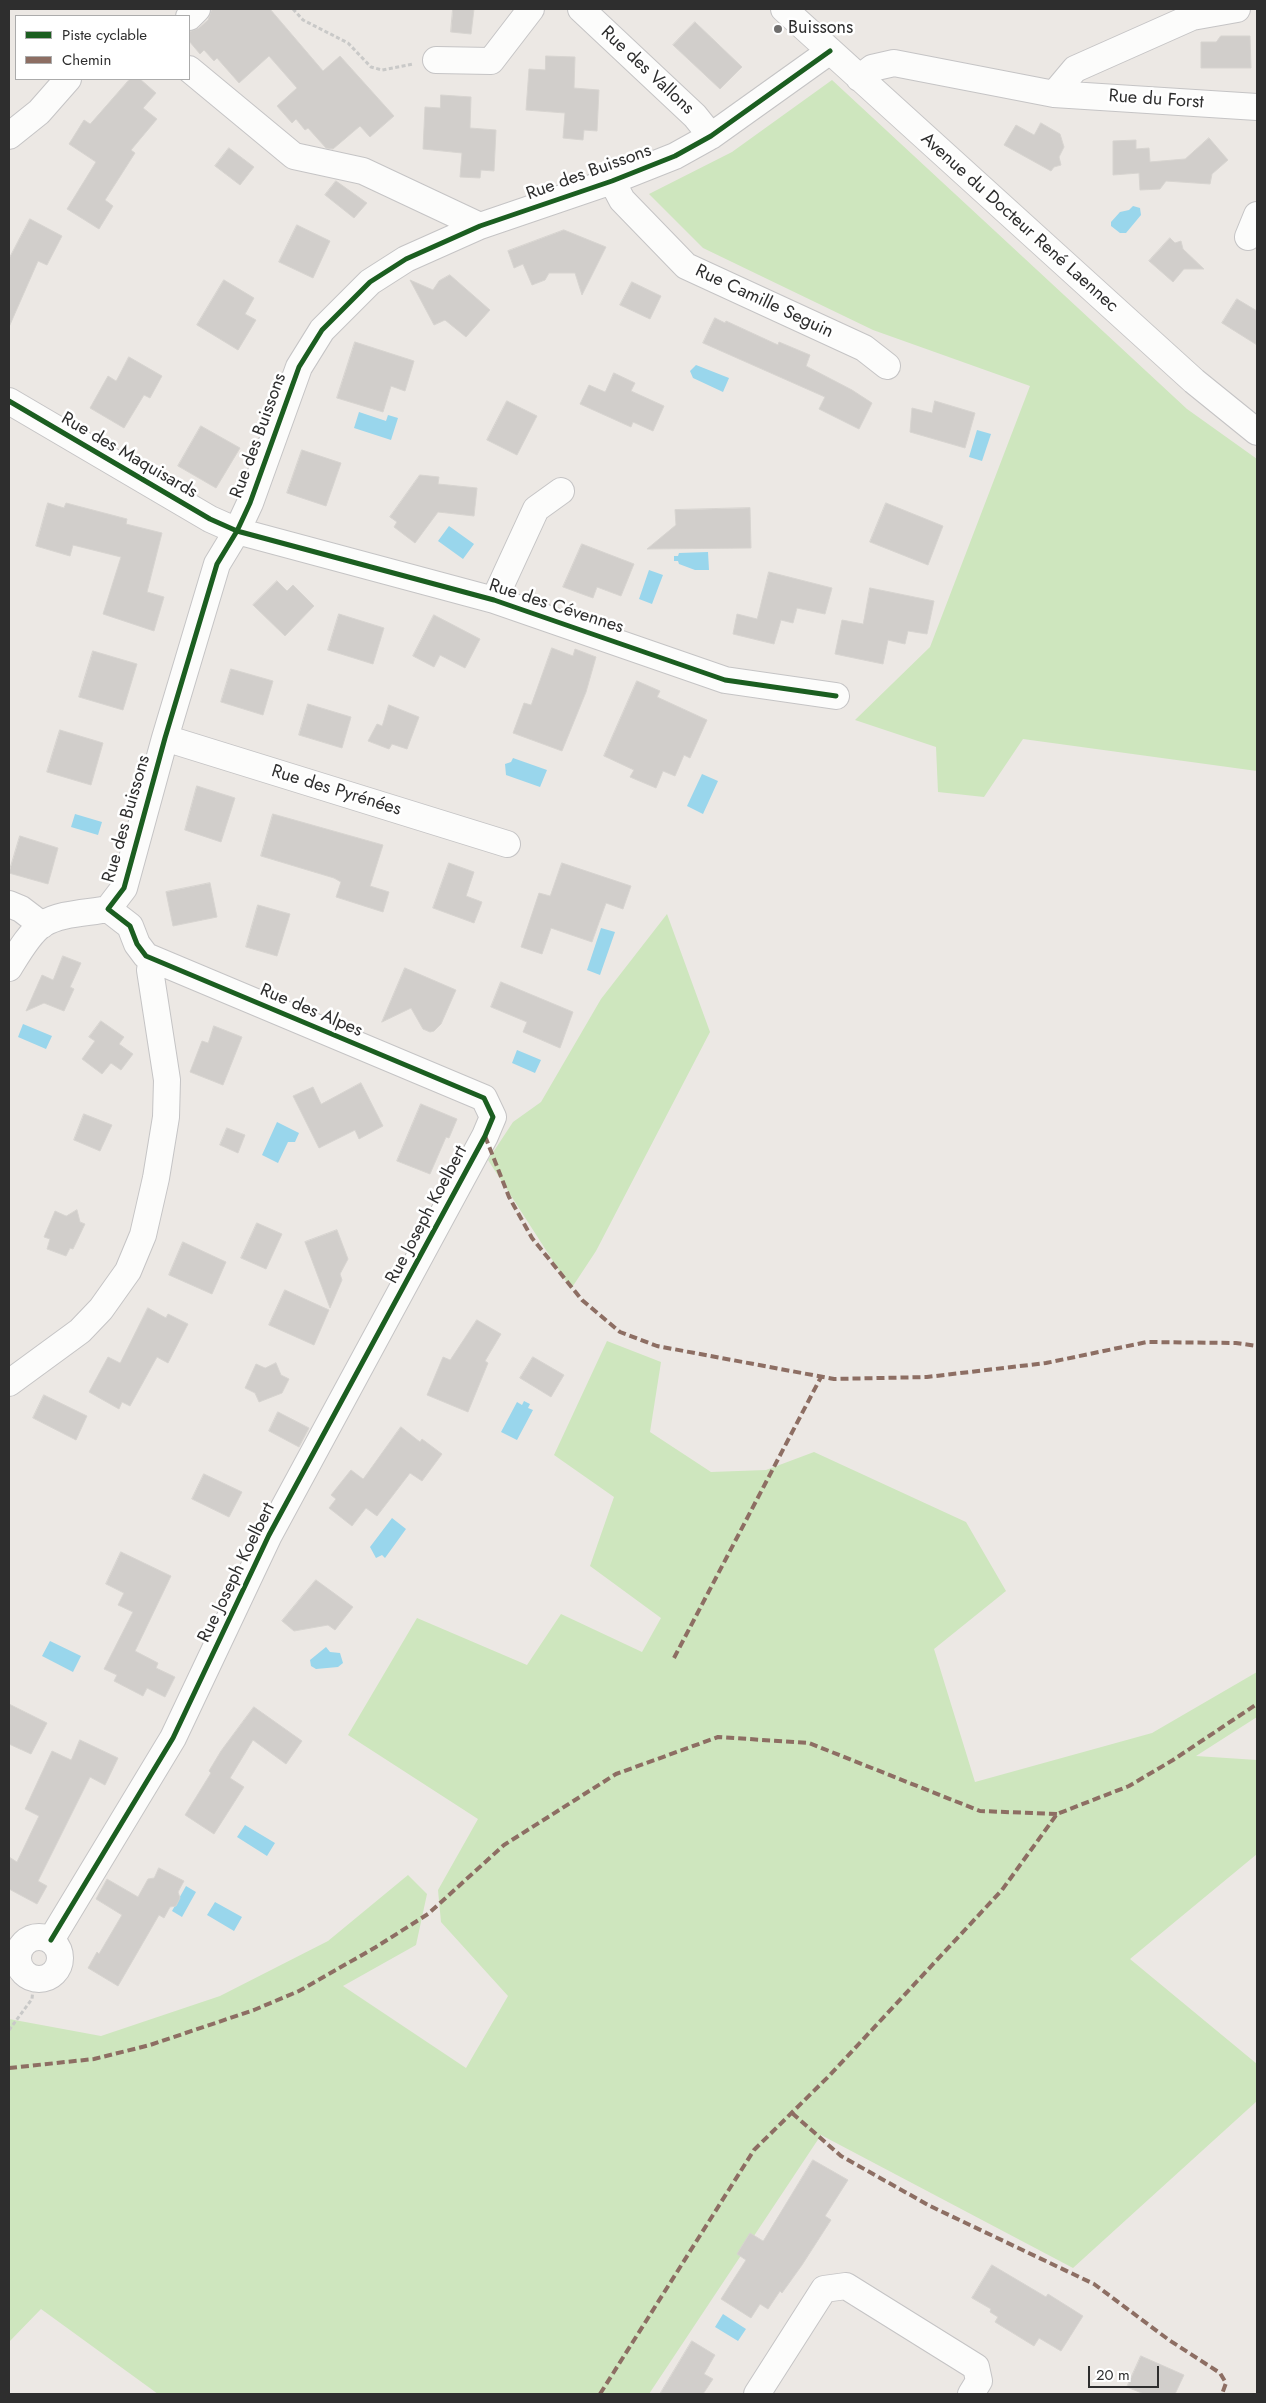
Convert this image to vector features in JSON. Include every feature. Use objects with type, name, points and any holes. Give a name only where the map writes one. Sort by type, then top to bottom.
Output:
[{"type":"street","points":[[436,60],[491,61],[531,9]]},
{"type":"street","name":"Rue des Vallons","points":[[581,9],[695,116],[711,136]]},
{"type":"street","name":"Avenue du Docteur René Laennec","points":[[784,9],[1194,381],[1257,432]]},
{"type":"street","points":[[1054,94],[1075,69],[1192,18],[1237,9]]},
{"type":"street","name":"Rue des Buissons","points":[[108,909],[124,888],[165,738],[217,564],[237,532],[299,366],[322,330],[346,303],[370,282],[406,259],[480,226],[612,181],[674,156],[711,136],[830,51]]},
{"type":"street","name":"Rue du Forst","points":[[859,78],[872,68],[894,63],[1054,94],[1257,107]]},
{"type":"street","points":[[190,70],[294,156],[363,171],[480,226]]},
{"type":"street","points":[[9,136],[39,112],[67,80]]},
{"type":"street","name":"Rue Camille Seguin","points":[[612,181],[622,200],[686,266],[864,348],[887,366]]},
{"type":"street","name":"Rue des Maquisards","points":[[9,401],[210,519],[237,532]]},
{"type":"street","name":"Rue des Cévennes","points":[[494,600],[536,509],[560,491]]},
{"type":"street","name":"Rue des Cévennes","points":[[237,532],[494,600],[725,680],[836,696]]},
{"type":"street","name":"Rue des Pyrénées","points":[[165,738],[507,844]]},
{"type":"street","points":[[9,904],[21,908],[42,925]]},
{"type":"street","points":[[9,968],[21,949],[42,925],[61,918],[108,909]]},
{"type":"street","name":"Rue des Alpes","points":[[108,909],[130,926],[142,951],[152,959],[484,1098],[493,1117],[485,1136]]},
{"type":"street","points":[[9,1383],[80,1331],[101,1309],[128,1271],[142,1235],[156,1178],[166,1108],[167,1080],[150,970],[152,959]]},
{"type":"street","name":"Rue Joseph Koelbert","points":[[34,1979],[47,1978],[53,1974],[60,1963],[59,1950],[51,1940],[173,1738],[269,1535],[485,1136]]},
{"type":"street","points":[[758,2394],[824,2289],[846,2286],[976,2367],[979,2381],[971,2394]]},
{"type":"path","points":[[294,9],[303,20],[348,43],[370,67],[382,70],[436,60]]},
{"type":"path","points":[[9,2030],[32,1999],[34,1979]]},
{"type":"green space","points":[[832,80],[1187,409],[1257,459],[1257,771],[1023,739],[984,797],[938,792],[936,747],[855,720],[930,647],[1030,386],[873,330],[703,248],[649,194],[732,152]]},
{"type":"green space","points":[[667,914],[710,1032],[596,1251],[571,1289],[488,1160],[513,1122],[541,1102],[601,999]]},
{"type":"green space","points":[[607,1341],[661,1362],[650,1432],[711,1472],[766,1470],[814,1452],[966,1522],[1006,1591],[934,1649],[975,1782],[1152,1733],[1257,1672],[1257,1717],[1196,1756],[1257,1760],[1257,1854],[1130,1959],[1257,2064],[1257,2101],[1073,2268],[821,2135],[649,2394],[158,2394],[41,2309],[9,2342],[9,2019],[101,2036],[220,1996],[328,1941],[408,1875],[427,1894],[416,1945],[343,1986],[466,2068],[508,1996],[441,1922],[438,1890],[478,1819],[348,1735],[417,1618],[527,1665],[561,1614],[642,1652],[661,1618],[590,1566],[614,1497],[554,1455]]},
{"type":"water","points":[[1133,206],[1140,208],[1141,215],[1126,233],[1120,233],[1111,226],[1111,222],[1120,212],[1129,210]]},
{"type":"water","points":[[696,365],[729,378],[723,392],[693,378],[690,371]]},
{"type":"water","points":[[359,412],[386,421],[388,415],[398,418],[391,440],[354,428]]},
{"type":"water","points":[[977,430],[991,434],[982,461],[969,457]]},
{"type":"water","points":[[449,526],[474,544],[463,559],[438,541]]},
{"type":"water","points":[[708,552],[709,570],[695,570],[679,564],[678,561],[674,561],[674,556],[678,556],[679,553]]},
{"type":"water","points":[[649,570],[663,575],[652,604],[639,599]]},
{"type":"water","points":[[513,758],[547,770],[540,787],[506,775],[505,764],[511,762]]},
{"type":"water","points":[[702,774],[718,781],[703,814],[687,806]]},
{"type":"water","points":[[75,814],[102,822],[98,835],[71,827]]},
{"type":"water","points":[[601,928],[615,932],[600,975],[587,970]]},
{"type":"water","points":[[23,1024],[52,1036],[46,1049],[18,1037]]},
{"type":"water","points":[[517,1050],[541,1060],[535,1073],[512,1063]]},
{"type":"water","points":[[277,1122],[299,1133],[295,1142],[288,1142],[278,1163],[262,1155]]},
{"type":"water","points":[[524,1401],[530,1404],[528,1408],[533,1410],[517,1440],[501,1432],[517,1402],[522,1405]]},
{"type":"water","points":[[392,1518],[406,1529],[385,1558],[382,1555],[376,1558],[370,1547]]},
{"type":"water","points":[[50,1641],[81,1656],[73,1672],[42,1656]]},
{"type":"water","points":[[326,1647],[330,1652],[340,1653],[343,1663],[338,1667],[316,1669],[311,1666],[310,1660]]},
{"type":"water","points":[[245,1825],[275,1843],[267,1856],[237,1837]]},
{"type":"water","points":[[186,1886],[196,1892],[182,1917],[172,1911]]},
{"type":"water","points":[[215,1902],[242,1917],[234,1931],[207,1915]]},
{"type":"water","points":[[723,2314],[746,2329],[738,2341],[715,2327]]},
{"type":"building","points":[[212,9],[270,9],[323,71],[340,56],[394,116],[370,137],[360,126],[333,149],[326,148],[308,128],[305,130],[296,119],[292,123],[277,106],[297,88],[269,56],[239,83],[217,58],[214,61],[204,50],[200,54],[190,42],[190,32],[199,28],[208,20]]},
{"type":"building","points":[[453,9],[474,9],[471,34],[451,32]]},
{"type":"building","points":[[695,22],[742,67],[720,89],[673,45]]},
{"type":"building","points":[[1221,36],[1250,36],[1251,68],[1201,68],[1201,42],[1216,42]]},
{"type":"building","points":[[546,56],[575,57],[574,88],[599,90],[597,131],[584,130],[583,140],[563,138],[565,113],[526,110],[529,69],[545,70]]},
{"type":"building","points":[[129,80],[141,80],[156,93],[143,108],[157,119],[131,150],[135,153],[105,200],[113,206],[99,229],[67,209],[96,162],[69,144],[84,120],[90,124]]},
{"type":"building","points":[[441,95],[471,97],[470,128],[496,130],[494,171],[481,170],[480,178],[460,177],[462,153],[423,149],[425,107],[440,108]]},
{"type":"building","points":[[1041,123],[1060,134],[1064,147],[1059,157],[1061,165],[1054,167],[1051,171],[1004,145],[1016,125],[1034,135]]},
{"type":"building","points":[[1209,138],[1228,160],[1212,174],[1210,184],[1166,181],[1160,189],[1140,190],[1139,173],[1113,175],[1113,141],[1136,140],[1136,149],[1149,148],[1150,162],[1185,159]]},
{"type":"building","points":[[229,148],[254,167],[240,185],[215,166]]},
{"type":"building","points":[[336,181],[367,203],[354,218],[325,195]]},
{"type":"building","points":[[30,219],[62,236],[47,265],[38,261],[9,327],[9,259]]},
{"type":"building","points":[[297,225],[330,241],[313,278],[279,262]]},
{"type":"building","points":[[564,230],[606,247],[582,295],[575,273],[549,273],[545,280],[532,285],[523,264],[514,268],[508,251]]},
{"type":"building","points":[[1170,238],[1175,243],[1181,241],[1183,249],[1204,269],[1184,269],[1173,282],[1149,261]]},
{"type":"building","points":[[450,275],[490,310],[466,337],[445,320],[434,325],[410,280],[433,290],[439,281]]},
{"type":"building","points":[[224,280],[254,298],[245,314],[256,320],[238,350],[197,325]]},
{"type":"building","points":[[632,282],[661,296],[650,319],[620,305]]},
{"type":"building","points":[[1237,299],[1257,311],[1257,345],[1222,323]]},
{"type":"building","points":[[715,318],[725,323],[726,321],[778,345],[779,342],[810,355],[806,366],[852,390],[872,403],[859,429],[819,409],[825,397],[703,343]]},
{"type":"building","points":[[355,342],[414,361],[405,391],[391,386],[383,412],[337,398]]},
{"type":"building","points":[[129,357],[162,376],[150,398],[144,395],[124,428],[90,408],[108,376],[116,381]]},
{"type":"building","points":[[614,373],[635,383],[631,391],[664,406],[653,431],[633,422],[631,427],[580,404],[589,385],[605,392]]},
{"type":"building","points":[[507,401],[537,416],[517,455],[487,440]]},
{"type":"building","points":[[935,401],[975,413],[965,448],[910,432],[912,408],[932,413]]},
{"type":"building","points":[[201,426],[240,448],[216,488],[178,466]]},
{"type":"building","points":[[302,450],[341,463],[326,506],[287,493]]},
{"type":"building","points":[[420,475],[439,477],[438,484],[477,488],[474,516],[438,512],[415,543],[394,527],[397,522],[390,517]]},
{"type":"building","points":[[48,503],[64,508],[66,503],[127,519],[126,524],[162,533],[147,592],[164,597],[154,631],[103,614],[121,557],[73,545],[70,556],[36,546]]},
{"type":"building","points":[[886,503],[943,526],[928,565],[870,542]]},
{"type":"building","points":[[750,508],[751,548],[647,549],[676,525],[675,510]]},
{"type":"building","points":[[582,544],[634,564],[621,596],[597,587],[593,598],[563,587]]},
{"type":"building","points":[[769,572],[832,588],[825,614],[797,608],[793,623],[781,620],[774,644],[733,634],[737,614],[757,619]]},
{"type":"building","points":[[277,581],[287,591],[293,585],[314,606],[285,636],[253,605]]},
{"type":"building","points":[[870,588],[934,601],[927,634],[908,631],[905,644],[888,640],[883,664],[835,654],[842,620],[863,624]]},
{"type":"building","points":[[339,614],[384,628],[373,664],[328,650]]},
{"type":"building","points":[[434,615],[480,639],[465,668],[440,655],[434,667],[413,656]]},
{"type":"building","points":[[552,648],[573,656],[575,649],[596,657],[586,692],[562,751],[513,733],[524,703],[531,705]]},
{"type":"building","points":[[93,651],[137,664],[123,710],[79,697]]},
{"type":"building","points":[[231,669],[273,681],[263,715],[221,702]]},
{"type":"building","points":[[637,681],[660,691],[657,697],[707,720],[690,758],[684,755],[675,776],[663,771],[656,788],[630,777],[634,770],[604,756]]},
{"type":"building","points":[[308,704],[351,717],[342,748],[299,735]]},
{"type":"building","points":[[389,705],[419,717],[407,749],[392,744],[389,749],[368,741],[377,724],[382,726]]},
{"type":"building","points":[[60,730],[103,743],[91,785],[47,772]]},
{"type":"building","points":[[197,786],[235,798],[221,842],[185,830]]},
{"type":"building","points":[[273,814],[383,845],[370,886],[389,892],[383,912],[336,897],[341,882],[334,878],[261,856]]},
{"type":"building","points":[[20,836],[58,848],[48,884],[9,873]]},
{"type":"building","points":[[449,863],[474,872],[466,896],[482,902],[474,923],[433,908]]},
{"type":"building","points":[[562,863],[631,886],[623,909],[606,903],[592,942],[551,928],[542,954],[521,947],[539,893],[550,896]]},
{"type":"building","points":[[210,883],[217,917],[173,926],[166,892]]},
{"type":"building","points":[[258,905],[290,914],[277,956],[246,947]]},
{"type":"building","points":[[63,956],[81,963],[70,987],[74,989],[64,1011],[44,1003],[26,1011],[42,975],[53,980]]},
{"type":"building","points":[[405,968],[456,990],[441,1024],[434,1031],[430,1032],[423,1029],[411,1008],[382,1022]]},
{"type":"building","points":[[501,982],[573,1012],[560,1048],[523,1032],[527,1022],[491,1007]]},
{"type":"building","points":[[101,1021],[124,1037],[119,1044],[133,1054],[121,1070],[111,1063],[102,1074],[82,1059],[95,1041],[89,1037]]},
{"type":"building","points":[[214,1026],[242,1037],[223,1085],[190,1072],[202,1041],[208,1043]]},
{"type":"building","points":[[361,1083],[383,1126],[359,1139],[355,1130],[319,1148],[293,1096],[313,1087],[321,1104]]},
{"type":"building","points":[[421,1104],[457,1119],[449,1138],[446,1137],[430,1174],[397,1161]]},
{"type":"building","points":[[84,1114],[112,1125],[100,1151],[74,1140]]},
{"type":"building","points":[[227,1128],[245,1135],[238,1153],[220,1145]]},
{"type":"building","points":[[77,1210],[80,1222],[85,1224],[73,1249],[70,1248],[66,1256],[47,1249],[50,1239],[44,1237],[55,1211],[66,1216]]},
{"type":"building","points":[[257,1223],[282,1234],[266,1269],[241,1258]]},
{"type":"building","points":[[337,1230],[348,1259],[340,1274],[342,1280],[330,1308],[305,1242]]},
{"type":"building","points":[[183,1242],[226,1262],[212,1294],[169,1275]]},
{"type":"building","points":[[285,1290],[329,1310],[314,1345],[269,1325]]},
{"type":"building","points":[[148,1308],[166,1318],[168,1314],[188,1324],[168,1363],[157,1357],[130,1406],[122,1402],[119,1409],[89,1392],[108,1357],[120,1363]]},
{"type":"building","points":[[477,1320],[501,1334],[485,1361],[488,1363],[468,1412],[427,1395],[443,1357],[450,1360]]},
{"type":"building","points":[[533,1357],[564,1375],[551,1397],[520,1378]]},
{"type":"building","points":[[276,1363],[281,1375],[289,1379],[282,1393],[259,1402],[255,1393],[245,1388],[256,1364],[265,1368]]},
{"type":"building","points":[[44,1395],[87,1416],[76,1440],[33,1418]]},
{"type":"building","points":[[278,1412],[309,1428],[299,1447],[269,1431]]},
{"type":"building","points":[[401,1427],[420,1442],[422,1439],[442,1454],[422,1481],[410,1473],[377,1516],[366,1508],[352,1526],[329,1508],[336,1499],[331,1495],[351,1470],[363,1479]]},
{"type":"building","points":[[204,1474],[242,1492],[229,1517],[192,1499]]},
{"type":"building","points":[[121,1552],[171,1576],[135,1651],[158,1663],[156,1668],[175,1677],[165,1697],[147,1688],[143,1696],[114,1681],[117,1675],[104,1669],[133,1612],[118,1605],[124,1593],[106,1584]]},
{"type":"building","points":[[316,1580],[353,1607],[335,1630],[328,1625],[294,1631],[282,1621]]},
{"type":"building","points":[[9,1704],[47,1723],[31,1754],[9,1744]]},
{"type":"building","points":[[254,1707],[302,1741],[286,1764],[253,1740],[230,1778],[244,1787],[214,1834],[185,1815],[211,1773],[209,1771],[221,1751]]},
{"type":"building","points":[[80,1740],[118,1758],[105,1785],[90,1777],[38,1881],[47,1886],[37,1904],[9,1889],[9,1857],[17,1862],[39,1816],[25,1809],[52,1751],[71,1760]]},
{"type":"building","points":[[159,1868],[184,1881],[178,1892],[180,1898],[176,1906],[170,1907],[164,1918],[159,1915],[118,1986],[88,1968],[97,1952],[99,1954],[122,1915],[96,1899],[107,1879],[138,1897],[148,1879],[154,1878]]},
{"type":"building","points":[[813,2160],[848,2180],[825,2216],[831,2220],[802,2265],[782,2293],[780,2291],[768,2309],[760,2304],[751,2318],[721,2299],[746,2260],[737,2254],[750,2233],[763,2241]]},
{"type":"building","points":[[992,2265],[1046,2297],[1048,2294],[1083,2316],[1061,2351],[1039,2338],[1034,2346],[995,2322],[998,2317],[990,2312],[991,2309],[972,2298]]},
{"type":"building","points":[[692,2341],[715,2355],[704,2374],[713,2379],[703,2394],[660,2394]]},
{"type":"building","points":[[1141,2356],[1184,2375],[1175,2394],[1144,2394],[1127,2387]]},
{"type":"marked path","points":[[485,1136],[509,1197],[532,1238],[582,1300],[620,1332],[657,1346],[834,1379],[927,1377],[1046,1363],[1147,1342],[1236,1343],[1257,1346]]},
{"type":"marked path","points":[[674,1658],[821,1377]]},
{"type":"marked path","points":[[600,2394],[754,2150],[829,2076],[1002,1890],[1057,1814],[1129,1786],[1173,1760],[1257,1704]]},
{"type":"marked path","points":[[9,2068],[94,2059],[150,2045],[254,2010],[299,1991],[376,1947],[428,1914],[504,1845],[616,1774],[718,1737],[809,1743],[980,1811],[1057,1814]]},
{"type":"marked path","points":[[792,2113],[841,2156],[930,2206],[1094,2284],[1169,2340],[1220,2373],[1226,2383],[1222,2394]]},
{"type":"cycle path","points":[[51,1940],[173,1738],[269,1535],[485,1136],[493,1117],[484,1098],[146,956],[137,944],[130,926],[108,909],[124,888],[165,738],[217,564],[237,531],[250,503],[299,367],[322,330],[370,282],[406,259],[480,226],[612,181],[675,156],[711,136],[830,51]]},
{"type":"cycle path","points":[[9,401],[210,519],[237,531],[494,600],[725,680],[836,696]]},
{"type":"place","name":"Buissons","points":[[778,29]]}]
